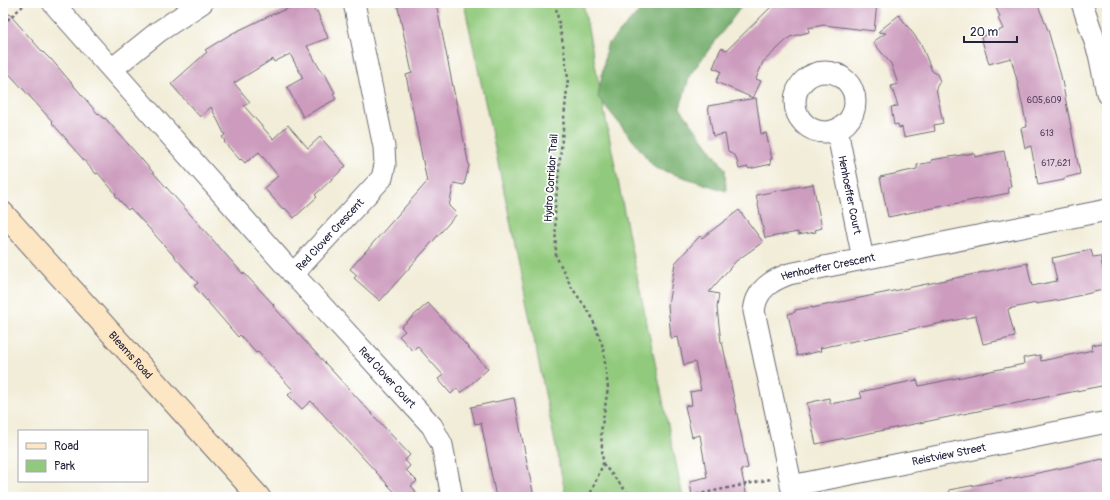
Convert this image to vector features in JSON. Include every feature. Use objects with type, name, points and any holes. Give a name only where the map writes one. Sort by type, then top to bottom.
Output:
[{"type":"main road","name":"Bleams Road","points":[[3,214],[259,497]]},
{"type":"street","name":"Red Clover Crescent","points":[[53,3],[294,274],[382,178],[385,165],[384,147],[354,3]]},
{"type":"street","points":[[112,69],[158,32],[202,3]]},
{"type":"street","points":[[1082,3],[1103,54],[1107,93]]},
{"type":"street","name":"Henhoeffer Court","points":[[837,130],[863,259]]},
{"type":"street","name":"Henhoeffer Crescent","points":[[791,486],[754,311],[757,299],[763,289],[772,281],[789,274],[1107,210]]},
{"type":"street","name":"Red Clover Court","points":[[294,274],[432,426],[442,445],[452,497]]},
{"type":"street","name":"Reistview Street","points":[[791,486],[1107,422]]},
{"type":"path","name":"Hydro Corridor Trail","points":[[555,3],[568,78],[555,209],[556,256],[572,288],[591,315],[603,347],[608,388],[601,432],[603,464]]},
{"type":"path","points":[[3,24],[25,4]]},
{"type":"path","points":[[589,497],[603,464],[631,497]]},
{"type":"path","points":[[685,497],[791,486]]},
{"type":"green space","points":[[464,3],[583,3],[632,252],[683,497],[566,497]]},
{"type":"green space","points":[[647,3],[744,3],[690,75],[680,108],[725,169],[726,191],[655,168],[598,97],[607,45]]},
{"type":"building","points":[[302,3],[311,3],[315,12],[317,11],[328,38],[307,46],[322,73],[324,72],[335,93],[333,94],[336,99],[303,117],[287,87],[303,78],[290,54],[274,62],[273,59],[234,83],[250,102],[244,106],[273,139],[288,125],[308,148],[320,137],[346,166],[315,195],[317,197],[294,218],[285,208],[283,209],[264,188],[278,176],[259,152],[245,163],[241,159],[240,160],[224,142],[225,141],[222,137],[225,135],[211,107],[200,117],[171,84],[207,52],[205,50],[231,34],[271,15]]},
{"type":"building","points":[[397,3],[436,3],[469,166],[464,185],[454,183],[449,206],[457,214],[380,301],[354,278],[357,275],[350,269],[427,182],[406,75],[412,73]]},
{"type":"building","points":[[775,3],[877,3],[874,31],[824,25],[808,28],[809,32],[790,37],[763,62],[756,79],[761,81],[753,98],[716,82],[721,71],[713,68],[721,48],[727,50]]},
{"type":"building","points":[[994,3],[1037,3],[1048,30],[1061,76],[1080,174],[1064,178],[1064,180],[1038,185],[1031,146],[1025,148],[1021,128],[1027,127],[1011,58],[989,64],[981,37],[1003,29]]},
{"type":"building","points":[[3,7],[40,49],[51,59],[98,114],[99,113],[104,119],[105,118],[243,274],[244,273],[274,305],[273,306],[410,455],[405,460],[410,466],[406,470],[417,481],[411,486],[419,497],[399,497],[311,401],[302,409],[288,395],[293,390],[258,352],[256,353],[240,335],[238,337],[194,286],[198,283],[130,208],[128,210],[98,173],[96,174],[52,123],[53,122],[3,67]]},
{"type":"building","points":[[899,15],[921,44],[932,71],[937,74],[940,81],[936,88],[943,123],[934,125],[935,131],[904,137],[902,127],[899,128],[898,124],[894,125],[891,107],[898,106],[891,86],[898,84],[891,64],[873,42],[886,33],[878,32]]},
{"type":"building","points":[[756,98],[761,134],[766,133],[772,159],[770,159],[771,164],[749,169],[748,167],[739,169],[736,157],[728,151],[725,134],[713,136],[708,106]]},
{"type":"building","points":[[1004,151],[1011,186],[1008,187],[1009,193],[888,217],[880,177],[917,169],[917,165],[932,162],[931,160],[974,153],[975,157]]},
{"type":"building","points":[[813,184],[822,228],[815,230],[816,232],[798,235],[798,232],[765,238],[756,195]]},
{"type":"building","points":[[739,210],[763,242],[736,261],[709,292],[719,294],[717,308],[721,342],[748,468],[741,470],[747,497],[692,497],[690,481],[707,477],[700,435],[692,437],[685,406],[692,405],[690,392],[701,390],[695,362],[684,365],[678,337],[671,338],[668,305],[675,263],[700,236],[702,238]]},
{"type":"building","points":[[1091,250],[1093,257],[1100,256],[1107,289],[1060,300],[1008,309],[1015,337],[983,344],[976,316],[820,348],[821,351],[797,356],[788,314],[795,312],[795,310],[812,308],[1027,263],[1032,286],[1057,281],[1052,258]]},
{"type":"building","points":[[428,303],[488,369],[461,393],[457,388],[451,394],[438,379],[443,375],[417,346],[413,351],[399,336],[405,331],[401,327]]},
{"type":"building","points":[[1107,342],[1107,386],[816,444],[807,403],[829,398],[830,404],[862,398],[860,392],[917,380],[919,386],[1024,364],[1023,358],[1040,355],[1041,361],[1093,350],[1092,345]]},
{"type":"building","points":[[514,398],[534,497],[496,497],[481,423],[475,424],[471,407]]},
{"type":"building","points":[[1103,459],[1104,461],[1107,460],[1107,496],[950,497],[949,490]]}]
